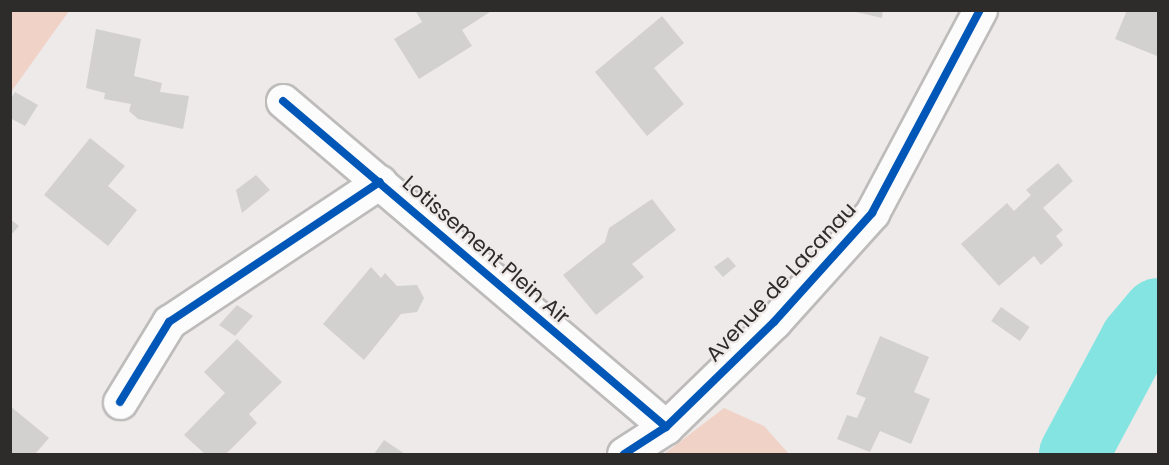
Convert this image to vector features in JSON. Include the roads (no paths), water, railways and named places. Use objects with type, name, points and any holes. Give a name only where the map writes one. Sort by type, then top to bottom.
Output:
[{"type":"street","name":"Avenue de Lacanau","points":[[624,454],[666,427],[774,322],[872,213],[980,10]]},
{"type":"street","name":"Lotissement Plein Air","points":[[283,101],[666,427]]},
{"type":"street","points":[[120,402],[170,322],[380,182]]},
{"type":"waterway","points":[[1074,454],[1135,340],[1158,313]]}]
